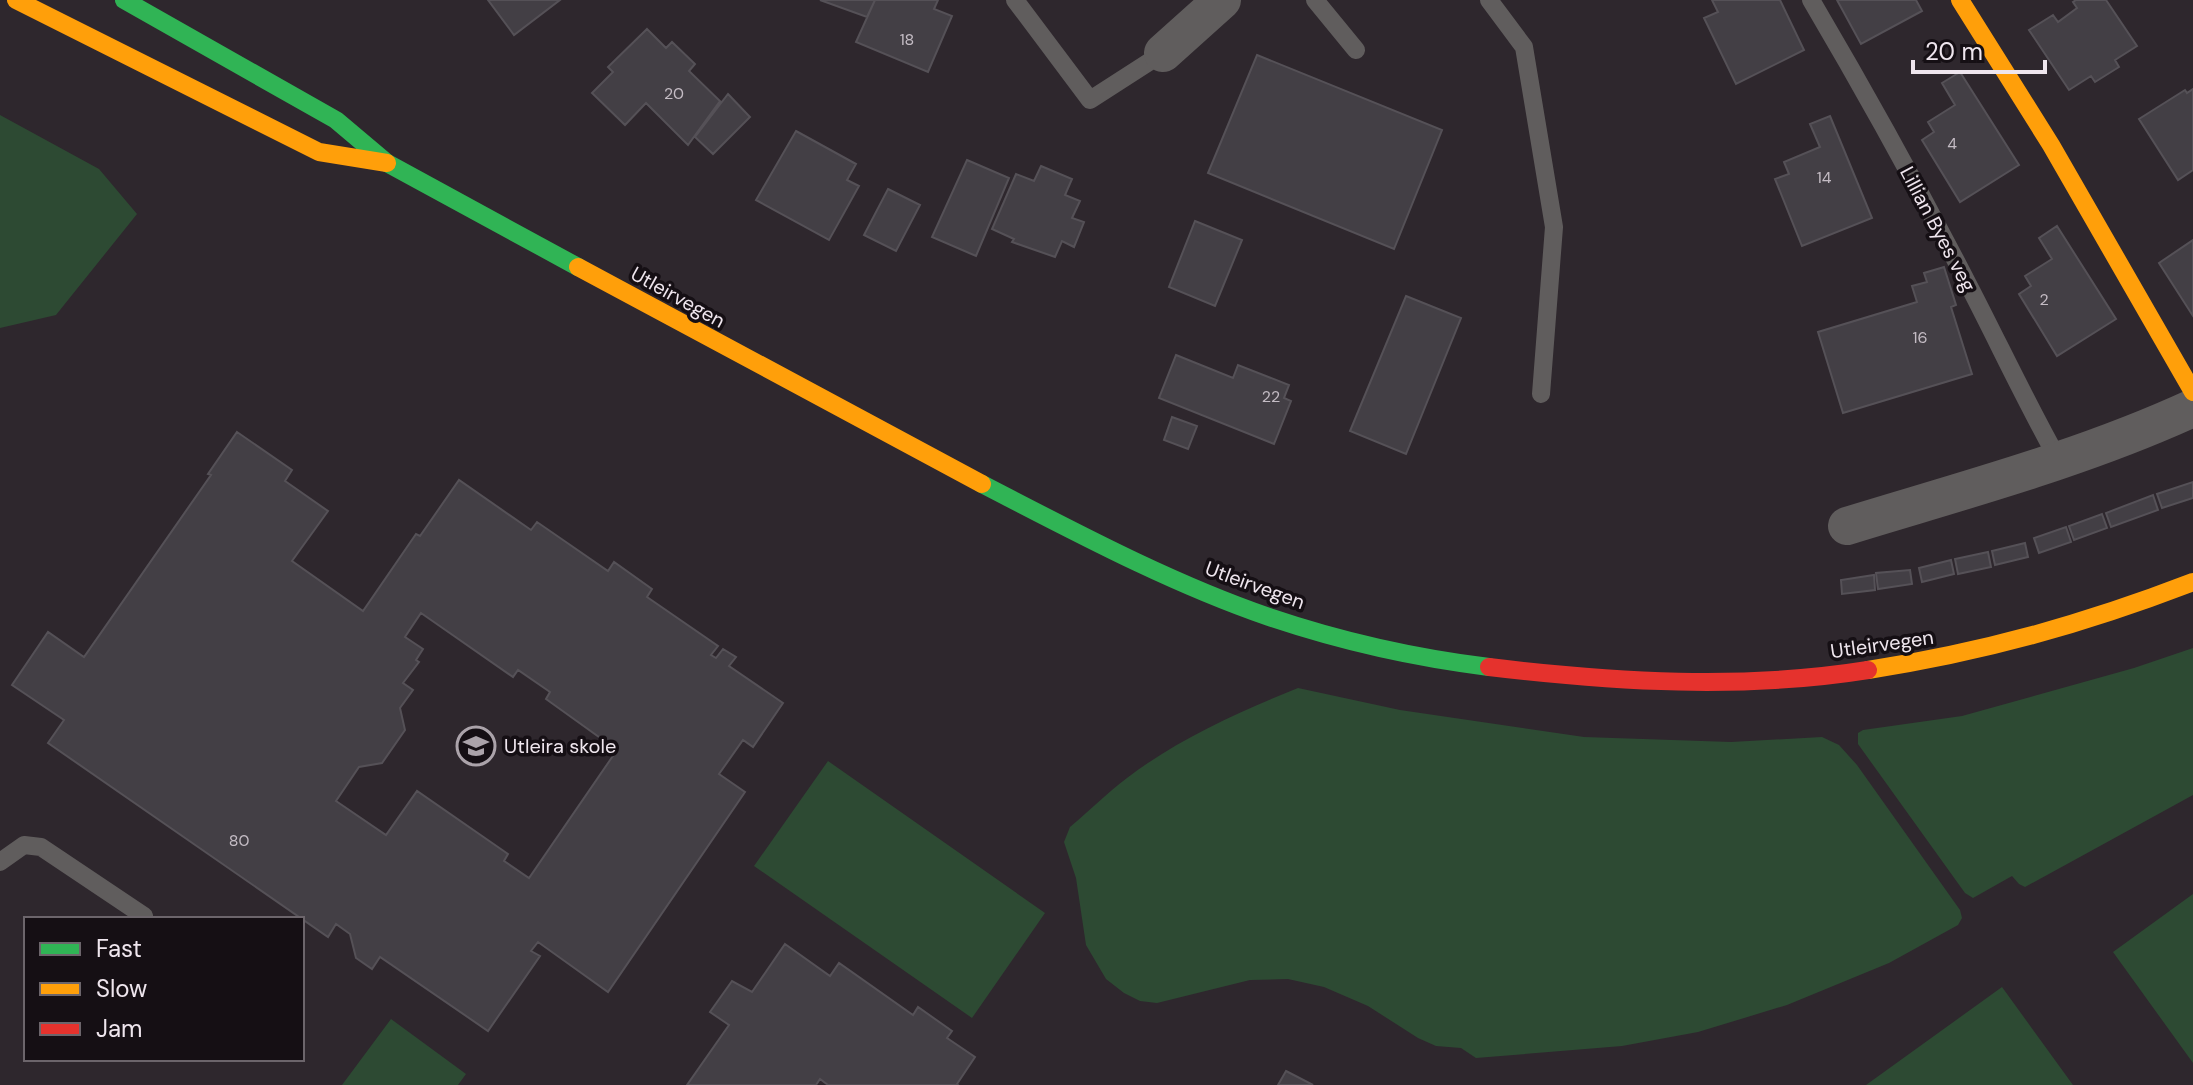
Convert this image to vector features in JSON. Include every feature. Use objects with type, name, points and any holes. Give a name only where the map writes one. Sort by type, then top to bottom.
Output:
[{"type":"main road","name":"Utleirvegen","points":[[16,0],[319,152],[387,163]]},
{"type":"main road","name":"Utleirvegen","points":[[124,0],[336,120],[387,163],[750,362],[1110,549],[1202,591],[1286,622],[1389,648],[1488,667],[1671,683],[1772,680],[1855,672],[2018,641],[2128,607],[2193,582]]},
{"type":"main road","points":[[1960,0],[2051,145],[2193,392]]},
{"type":"street","points":[[1163,53],[1222,0]]},
{"type":"street","points":[[1847,526],[2059,461],[2134,435],[2193,408]]},
{"type":"lane","points":[[1015,0],[1090,100],[1163,53]]},
{"type":"lane","points":[[1315,0],[1356,50]]},
{"type":"lane","points":[[1489,0],[1524,47],[1554,227],[1541,394]]},
{"type":"lane","name":"Lillian Byes veg","points":[[1811,0],[1947,244],[2022,395],[2059,461]]},
{"type":"lane","points":[[0,862],[24,845],[41,847],[144,916]]},
{"type":"green space","points":[[0,115],[99,169],[137,214],[56,315],[0,328]]},
{"type":"green space","points":[[2193,648],[2193,795],[2025,887],[2012,876],[1973,898],[1965,893],[1858,744],[1858,733],[1863,730],[1962,716],[2134,668]]},
{"type":"green space","points":[[1298,688],[1400,710],[1584,737],[1731,742],[1822,737],[1839,745],[1857,765],[1960,910],[1962,918],[1958,925],[1889,963],[1787,1005],[1698,1032],[1622,1046],[1476,1058],[1461,1048],[1436,1046],[1418,1038],[1368,1006],[1324,987],[1288,979],[1250,980],[1157,1003],[1140,1001],[1124,993],[1106,979],[1086,945],[1076,878],[1064,842],[1070,827],[1120,784],[1167,751],[1231,717]]},
{"type":"green space","points":[[828,761],[1045,913],[972,1018],[754,866]]},
{"type":"green space","points":[[2193,894],[2193,1063],[2113,952]]},
{"type":"green space","points":[[2002,987],[2073,1085],[1866,1085]]},
{"type":"green space","points":[[391,1019],[466,1074],[458,1085],[342,1085]]},
{"type":"building","points":[[488,0],[560,0],[514,35]]},
{"type":"building","points":[[820,0],[875,0],[867,17]]},
{"type":"building","points":[[875,0],[938,0],[934,9],[952,16],[928,72],[856,42]]},
{"type":"building","points":[[1712,0],[1780,0],[1804,50],[1736,84],[1704,18],[1718,12]]},
{"type":"building","points":[[1837,0],[1916,0],[1922,11],[1861,44]]},
{"type":"building","points":[[2106,0],[2137,46],[2115,60],[2119,67],[2095,82],[2091,76],[2069,90],[2029,30],[2053,15],[2058,22],[2077,8],[2073,2]]},
{"type":"building","points":[[647,29],[666,48],[672,42],[695,64],[689,71],[720,101],[688,145],[646,103],[625,125],[592,93],[613,72],[608,67]]},
{"type":"building","points":[[1257,55],[1442,130],[1394,249],[1208,173]]},
{"type":"building","points":[[1960,72],[2019,165],[1960,202],[1922,140],[1934,132],[1928,122],[1955,105],[1942,83]]},
{"type":"building","points":[[2193,89],[2193,170],[2178,180],[2139,119],[2185,90],[2187,93]]},
{"type":"building","points":[[728,94],[750,117],[713,154],[695,137]]},
{"type":"building","points":[[1830,116],[1872,218],[1802,246],[1775,179],[1789,174],[1784,162],[1820,147],[1810,124]]},
{"type":"building","points":[[796,131],[856,164],[847,180],[859,186],[829,240],[756,200]]},
{"type":"building","points":[[967,160],[1009,178],[976,256],[932,237]]},
{"type":"building","points":[[1041,166],[1072,179],[1065,195],[1080,201],[1072,218],[1084,222],[1074,247],[1062,241],[1055,257],[1012,242],[1014,239],[992,229],[1016,174],[1034,181]]},
{"type":"building","points":[[888,189],[920,205],[896,251],[864,235]]},
{"type":"building","points":[[1195,221],[1242,240],[1215,306],[1169,287]]},
{"type":"building","points":[[2057,226],[2116,319],[2057,356],[2019,294],[2031,286],[2025,276],[2052,259],[2039,238]]},
{"type":"building","points":[[2193,240],[2193,316],[2159,263]]},
{"type":"building","points":[[1944,267],[1956,305],[1951,307],[1972,374],[1843,413],[1818,332],[1917,302],[1912,286],[1927,282],[1924,273]]},
{"type":"building","points":[[1406,296],[1461,318],[1406,454],[1350,431]]},
{"type":"building","points":[[1176,355],[1233,378],[1238,365],[1289,385],[1284,398],[1291,401],[1274,444],[1159,398]]},
{"type":"building","points":[[1172,417],[1197,426],[1188,449],[1164,440]]},
{"type":"building","name":"Utleira skole","points":[[237,432],[292,470],[285,481],[328,511],[292,561],[363,611],[416,534],[420,536],[459,480],[531,530],[537,522],[608,571],[614,562],[652,589],[647,597],[718,646],[711,655],[716,658],[723,649],[736,657],[729,666],[783,703],[753,747],[743,740],[719,774],[745,792],[608,992],[538,942],[531,951],[540,956],[488,1031],[380,957],[372,969],[356,958],[350,934],[336,924],[328,937],[304,920],[304,917],[299,917],[48,743],[64,720],[12,685],[48,632],[84,657],[211,475],[208,474]],"holes":[[[421,613],[513,677],[518,670],[550,692],[546,699],[617,750],[529,878],[504,861],[508,854],[417,791],[386,835],[336,801],[359,767],[382,763],[405,730],[400,708],[413,690],[403,683],[419,662],[416,660],[423,649],[405,637]]]},
{"type":"building","points":[[2193,482],[2193,498],[2162,508],[2157,494]]},
{"type":"building","points":[[2153,495],[2158,510],[2111,527],[2106,513]]},
{"type":"building","points":[[2102,514],[2107,528],[2074,540],[2069,526]]},
{"type":"building","points":[[2066,527],[2071,542],[2039,553],[2034,538]]},
{"type":"building","points":[[2025,543],[2028,557],[1995,565],[1992,551]]},
{"type":"building","points":[[1988,552],[1991,567],[1958,574],[1955,559]]},
{"type":"building","points":[[1951,560],[1954,574],[1922,582],[1919,568]]},
{"type":"building","points":[[1910,570],[1912,584],[1878,589],[1876,573]]},
{"type":"building","points":[[1874,575],[1875,590],[1842,594],[1841,580]]},
{"type":"building","points":[[785,944],[830,976],[839,963],[913,1015],[918,1007],[952,1031],[947,1038],[975,1057],[958,1085],[828,1085],[820,1079],[816,1085],[687,1085],[729,1025],[710,1012],[732,981],[752,992]]},
{"type":"building","points":[[1286,1071],[1313,1085],[1278,1085]]},
{"type":"traffic: fast","points":[[124,0],[336,120],[387,163],[578,267]]},
{"type":"traffic: fast","points":[[982,484],[1159,573],[1269,617],[1378,648],[1489,667]]},
{"type":"traffic: slow","points":[[16,0],[319,152],[387,163]]},
{"type":"traffic: slow","points":[[1960,0],[2051,145],[2193,392]]},
{"type":"traffic: slow","points":[[578,267],[982,484]]},
{"type":"traffic: slow","points":[[1868,670],[1952,655],[2033,635],[2193,582]]},
{"type":"traffic: jam","points":[[1489,667],[1583,677],[1678,682],[1774,680],[1868,670]]},
{"type":"place","name":"Utleira skole","points":[[476,746]]}]
